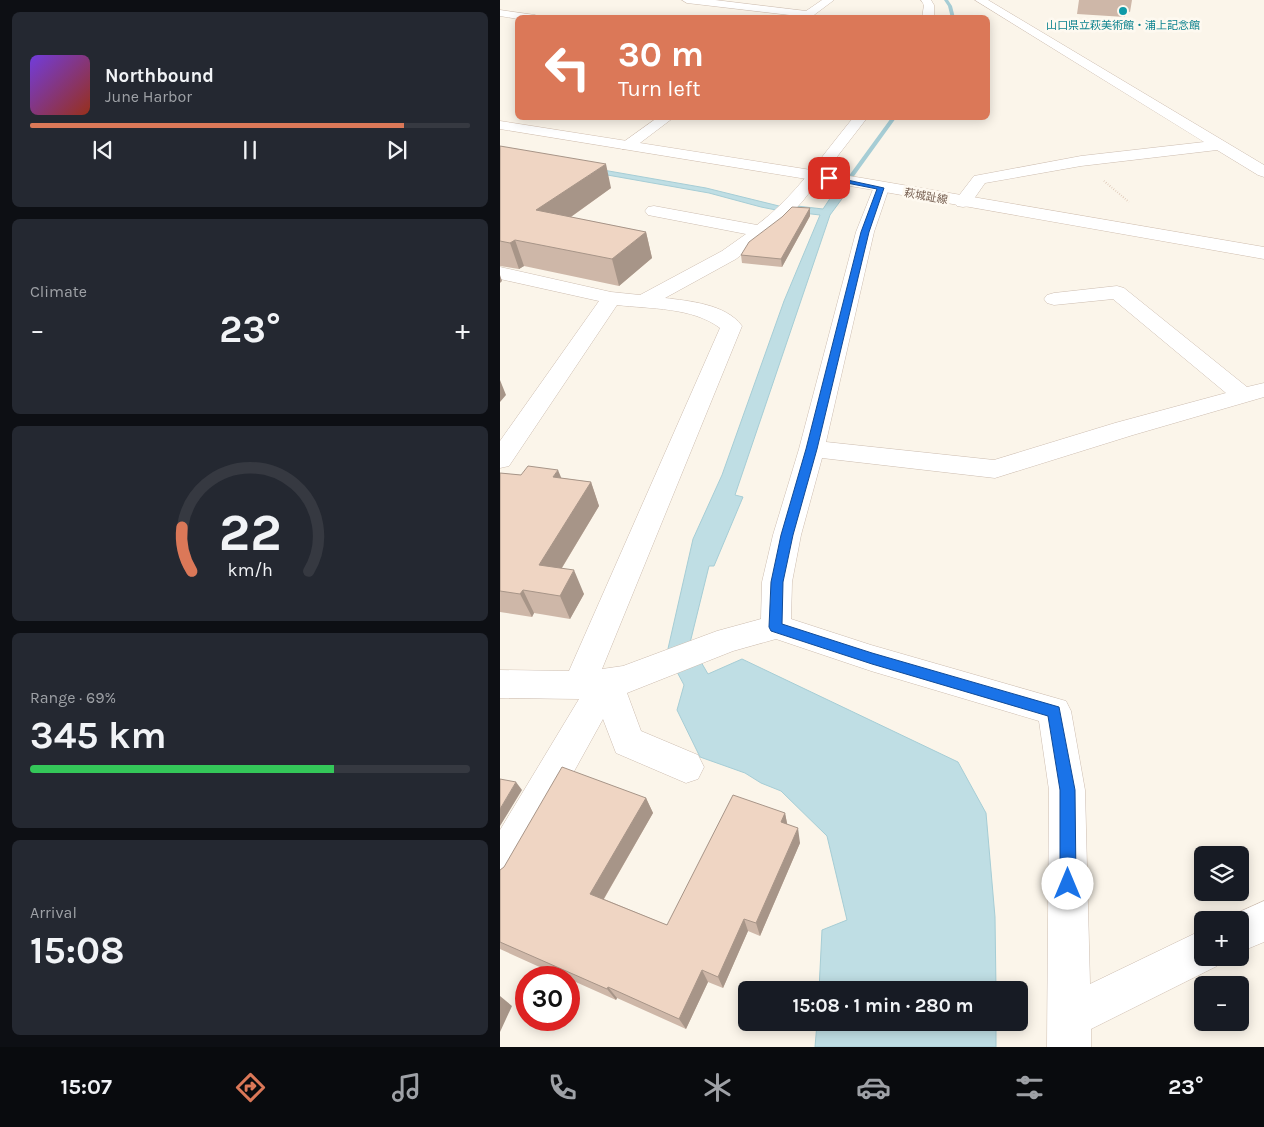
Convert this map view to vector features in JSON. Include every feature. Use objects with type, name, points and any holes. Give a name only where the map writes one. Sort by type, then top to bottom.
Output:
[{"type":"street","points":[[687,0],[798,15]]},
{"type":"street","points":[[806,15],[829,0]]},
{"type":"street","points":[[926,0],[929,5],[928,15]]},
{"type":"street","points":[[980,0],[1264,172]]},
{"type":"street","points":[[500,13],[515,15]]},
{"type":"street","points":[[627,146],[663,120]]},
{"type":"street","points":[[643,302],[729,255],[761,231],[796,198],[858,120]]},
{"type":"street","name":"萩城趾線","points":[[500,125],[813,175],[1264,253]]},
{"type":"street","points":[[963,202],[980,179],[1081,161],[1218,144]]},
{"type":"street","points":[[776,627],[777,582],[787,535],[812,449],[865,232],[871,186]]},
{"type":"street","points":[[654,211],[761,231]]},
{"type":"street","points":[[680,234],[761,231]]},
{"type":"street","points":[[500,273],[611,298],[696,310],[721,317],[731,326],[603,682],[500,866]]},
{"type":"street","points":[[1054,299],[1117,292],[1254,393]]},
{"type":"street","points":[[500,460],[611,298]]},
{"type":"street","points":[[812,449],[995,469],[1124,429],[1254,393]]},
{"type":"street","points":[[500,684],[603,682],[728,640],[776,627],[872,658],[1054,711],[1068,790],[1069,1032]]},
{"type":"street","points":[[603,682],[628,742],[686,768]]},
{"type":"street","points":[[1249,928],[1264,921]]},
{"type":"street","points":[[1069,1032],[1194,956]]},
{"type":"water","points":[[500,152],[706,188],[779,206],[776,210],[709,193],[500,156]]},
{"type":"water","points":[[835,191],[847,192],[830,215],[735,495],[743,497],[714,566],[709,566],[690,643],[708,674],[742,659],[958,762],[986,813],[995,917],[996,981],[819,981],[822,930],[847,920],[827,836],[781,791],[761,783],[745,773],[700,757],[677,710],[684,685],[667,653],[693,539],[722,475],[784,301],[820,215],[794,212],[797,206],[823,209]]},
{"type":"water","points":[[816,1031],[996,1031],[996,1047],[815,1047]]},
{"type":"building","points":[[500,146],[606,164],[536,210],[646,232],[612,259],[515,240],[510,243],[500,241]]},
{"type":"building","points":[[792,207],[810,208],[781,259],[741,255],[749,242]]},
{"type":"building","points":[[528,466],[558,470],[553,477],[591,482],[539,565],[574,570],[560,596],[523,590],[520,594],[500,591],[500,473],[521,475]]},
{"type":"building","points":[[562,767],[646,798],[590,894],[667,925],[733,795],[785,813],[781,822],[798,828],[756,923],[744,919],[718,977],[702,970],[679,1019],[608,987],[607,989],[580,977],[580,966],[555,966],[500,942],[500,870],[504,867]]},
{"type":"building","points":[[500,779],[516,782],[500,809]]},
{"type":"waterway","points":[[946,0],[952,15]]},
{"type":"waterway","points":[[842,189],[892,120]]},
{"type":"place","name":"山口県立萩美術館・浦上記念館","points":[[1123,11]]},
{"type":"route","points":[[829,178],[881,188],[865,232],[812,449],[787,535],[777,582],[776,627],[872,658],[1054,711],[1068,790],[1068,884]]}]
